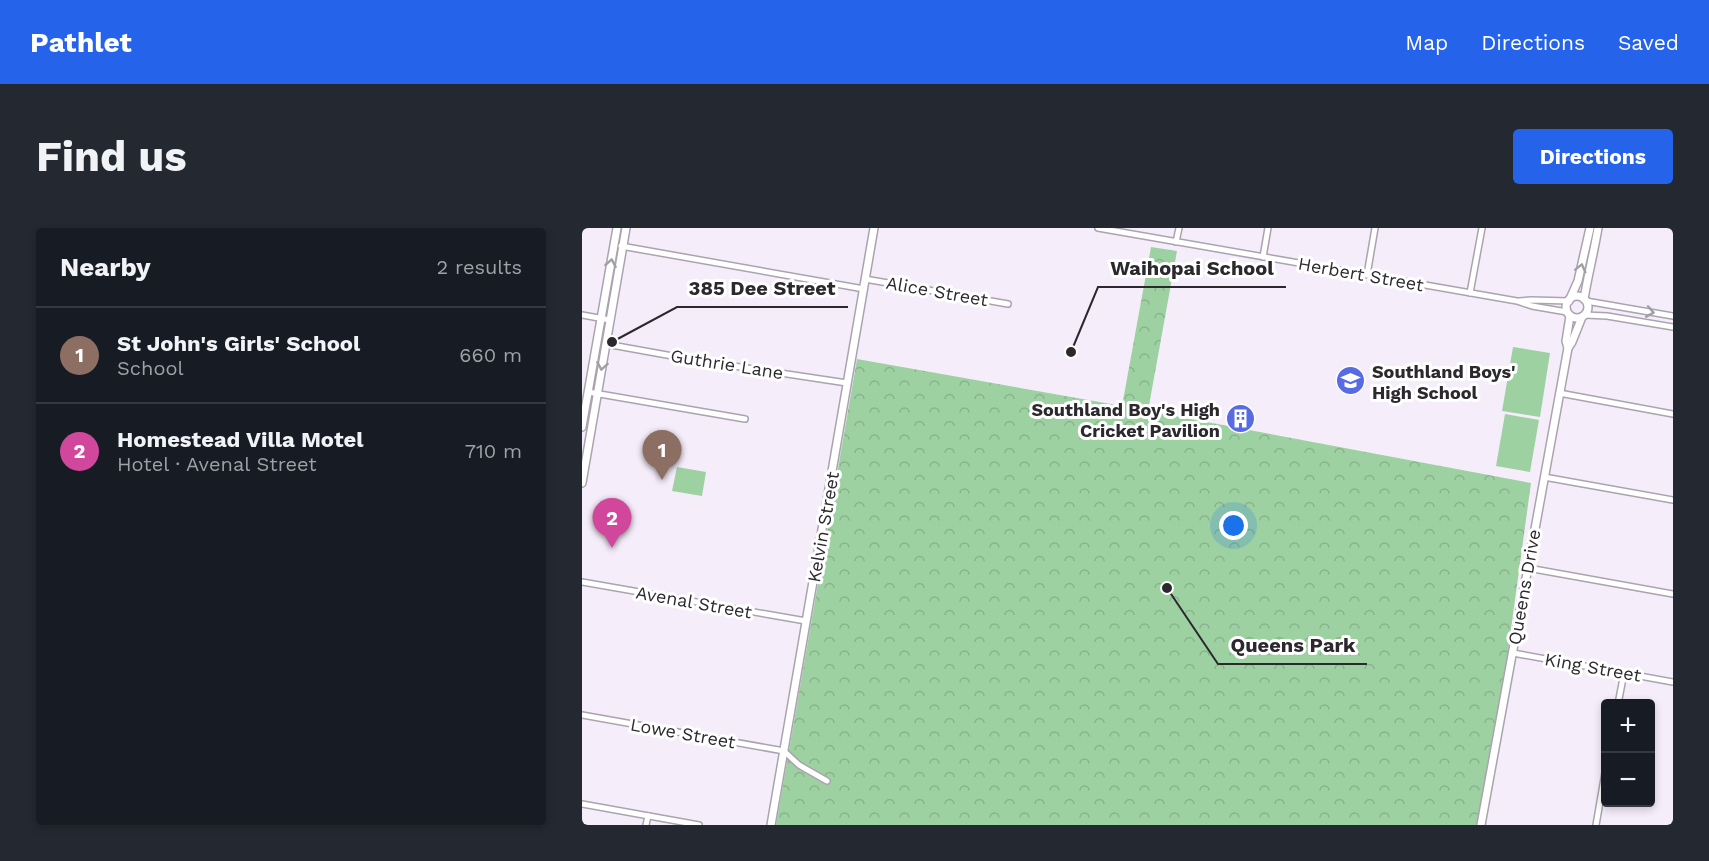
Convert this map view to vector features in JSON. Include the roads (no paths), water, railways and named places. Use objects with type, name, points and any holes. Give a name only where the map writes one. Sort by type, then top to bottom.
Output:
[{"type":"main road","points":[[582,427],[617,228]]},
{"type":"main road","points":[[582,483],[586,435],[598,394],[626,228]]},
{"type":"main road","name":"Kelvin Street","points":[[771,825],[874,228]]},
{"type":"main road","points":[[1569,314],[1566,305],[1578,281],[1590,228]]},
{"type":"main road","points":[[1584,316],[1588,308],[1585,300],[1586,284],[1598,228]]},
{"type":"main road","name":"Herbert Street","points":[[1569,301],[1578,296],[1585,300]]},
{"type":"main road","name":"Herbert Street","points":[[1569,314],[1576,318],[1584,316]]},
{"type":"main road","name":"Queens Drive","points":[[1568,348],[1566,341],[1569,314]]},
{"type":"main road","name":"Queens Drive","points":[[1481,825],[1568,348],[1584,316]]},
{"type":"street","name":"Herbert Street","points":[[1098,228],[1470,293],[1569,314]]},
{"type":"street","points":[[1176,242],[1179,228]]},
{"type":"street","points":[[1263,257],[1268,228]]},
{"type":"street","points":[[1367,275],[1375,228]]},
{"type":"street","points":[[1470,293],[1482,228]]},
{"type":"street","name":"Alice Street","points":[[614,244],[864,289]]},
{"type":"street","name":"Alice Street","points":[[866,279],[1008,304]]},
{"type":"street","name":"Herbert Street","points":[[1585,300],[1673,316]]},
{"type":"street","name":"Herbert Street","points":[[1517,302],[1569,301]]},
{"type":"street","points":[[582,315],[610,320]]},
{"type":"street","name":"Herbert Street","points":[[1584,316],[1607,316],[1673,327]]},
{"type":"street","name":"Guthrie Lane","points":[[606,344],[847,383]]},
{"type":"street","points":[[588,392],[745,419]]},
{"type":"street","points":[[1559,393],[1673,414]]},
{"type":"street","points":[[1544,477],[1673,500]]},
{"type":"street","points":[[1528,568],[1673,594]]},
{"type":"street","name":"Avenal Street","points":[[582,582],[806,621]]},
{"type":"street","name":"King Street","points":[[1513,653],[1673,682]]},
{"type":"street","points":[[1619,699],[1624,673]]},
{"type":"street","name":"Lowe Street","points":[[582,715],[784,751]]},
{"type":"street","points":[[784,751],[799,765],[826,781]]},
{"type":"street","points":[[1596,825],[1601,796]]},
{"type":"street","points":[[582,804],[699,825]]},
{"type":"street","points":[[646,825],[648,816]]},
{"type":"place","name":"385 Dee Street","points":[[612,342]]},
{"type":"place","name":"Waihopai School","points":[[1071,352]]},
{"type":"place","name":"Southland Boys' High School","points":[[1351,381]]},
{"type":"place","name":"Southland Boy's High Cricket Pavilion","points":[[1241,419]]},
{"type":"place","name":"St John's Girls' School","points":[[662,480]]},
{"type":"place","name":"Homestead Villa Motel","points":[[612,548]]},
{"type":"place","name":"Queens Park","points":[[1167,588]]}]
